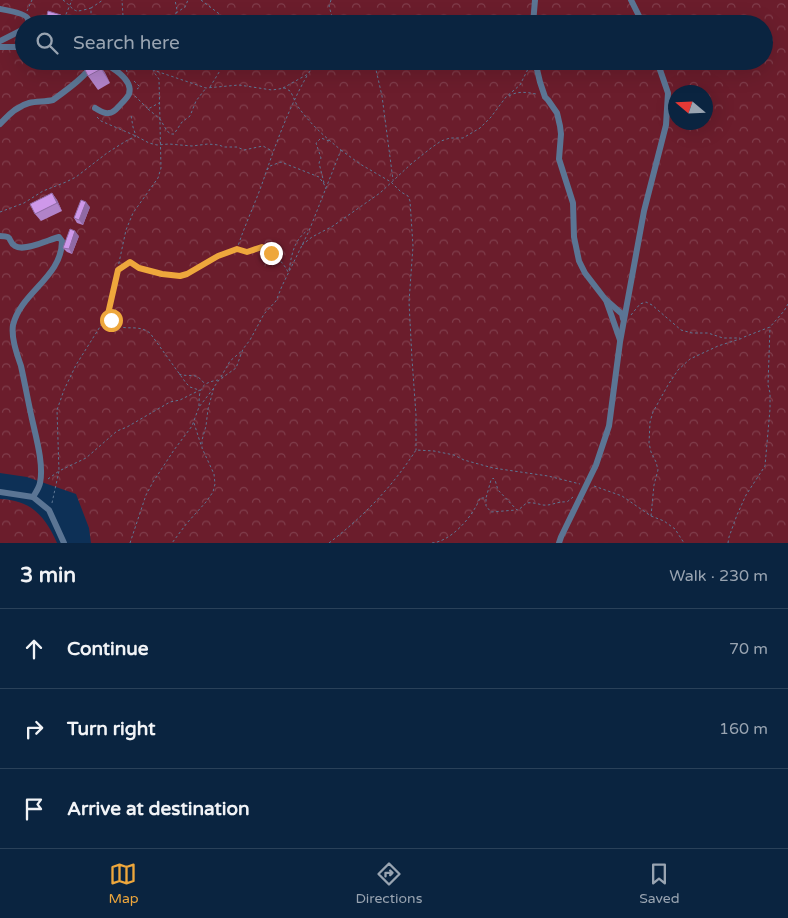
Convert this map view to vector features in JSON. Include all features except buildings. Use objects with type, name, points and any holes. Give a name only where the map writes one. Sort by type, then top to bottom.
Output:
[{"type":"street","points":[[534,15],[535,0]]},
{"type":"street","points":[[631,0],[638,15]]},
{"type":"street","points":[[0,9],[24,15]]},
{"type":"street","points":[[0,41],[15,34]]},
{"type":"street","points":[[0,46],[15,47]]},
{"type":"street","points":[[0,124],[22,106],[53,100],[90,70]]},
{"type":"street","points":[[94,110],[108,114],[113,112],[129,94],[127,83],[116,70]]},
{"type":"street","points":[[537,70],[544,97],[557,113],[560,126],[559,159],[573,203],[574,237],[579,260],[585,273],[605,299],[622,314],[624,323]]},
{"type":"street","points":[[559,543],[596,465],[609,426],[620,342],[644,211],[666,125],[668,93],[660,70]]},
{"type":"street","points":[[0,236],[7,236],[17,248],[24,248],[58,236],[62,241],[62,248],[52,271],[21,307],[13,327],[13,335],[38,444],[41,474],[40,486],[33,496]]},
{"type":"street","points":[[605,299],[620,342]]},
{"type":"street","points":[[0,492],[33,496],[49,510],[64,543]]},
{"type":"path","points":[[24,15],[32,0]]},
{"type":"path","points":[[63,0],[79,11],[91,8],[103,0]]},
{"type":"path","points":[[66,15],[72,0]]},
{"type":"path","points":[[122,0],[123,15]]},
{"type":"path","points":[[175,0],[177,10],[175,13]]},
{"type":"path","points":[[175,13],[185,7],[188,0]]},
{"type":"path","points":[[201,0],[221,15]]},
{"type":"path","points":[[331,0],[332,15]]},
{"type":"path","points":[[91,8],[91,15]]},
{"type":"path","points":[[153,70],[206,88],[239,85],[272,90],[285,88],[290,90],[296,104],[322,134],[360,164],[392,182],[401,192],[408,196],[410,201],[413,246],[409,302],[416,415],[416,450],[403,471],[380,496],[355,522],[329,543]]},
{"type":"path","points":[[49,510],[59,471],[58,410],[64,390],[76,365],[108,314],[126,230],[133,213],[158,178],[161,168],[159,80],[153,70]]},
{"type":"path","points":[[209,88],[220,70]]},
{"type":"path","points":[[237,249],[283,124],[310,70]]},
{"type":"path","points":[[376,70],[382,96],[392,182]]},
{"type":"path","points":[[302,246],[380,193],[430,148],[450,138],[463,138],[480,128],[506,97],[520,85],[528,70]]},
{"type":"path","points":[[281,89],[308,74]]},
{"type":"path","points":[[129,90],[160,119],[167,131],[174,134],[182,122],[190,116],[196,101],[206,88]]},
{"type":"path","points":[[506,97],[514,93],[525,92],[535,93],[544,97]]},
{"type":"path","points":[[148,109],[160,102]]},
{"type":"path","points":[[94,110],[101,121],[149,143],[192,146],[208,144],[224,148],[237,147],[244,150],[263,146],[273,152]]},
{"type":"path","points":[[131,116],[136,136]]},
{"type":"path","points":[[0,212],[24,203],[43,191],[71,179],[107,153],[136,136]]},
{"type":"path","points":[[326,189],[319,163],[321,158],[316,143],[321,138],[330,141]]},
{"type":"path","points":[[40,486],[59,471],[86,458],[117,431],[170,402],[180,400],[200,390],[210,381],[219,380],[236,368],[243,350],[264,314],[276,301],[302,246],[341,150]]},
{"type":"path","points":[[266,170],[280,162],[319,177],[324,184]]},
{"type":"path","points":[[288,273],[295,244],[298,238],[309,229]]},
{"type":"path","points":[[118,270],[130,262],[139,268],[180,276],[218,256],[237,249],[247,252],[262,247],[280,260],[288,273]]},
{"type":"path","points":[[624,323],[640,304],[646,302],[681,330],[692,333],[708,333],[723,338],[743,338]]},
{"type":"path","points":[[651,516],[654,485],[658,470],[651,452],[650,422],[652,412],[668,384],[678,370],[690,359],[718,346],[770,327],[788,304]]},
{"type":"path","points":[[108,314],[119,328],[140,328],[146,330],[178,374],[190,387],[200,390]]},
{"type":"path","points":[[728,543],[746,495],[765,466],[770,409],[768,385],[770,327]]},
{"type":"path","points":[[199,407],[230,361],[243,350]]},
{"type":"path","points":[[178,374],[193,375],[203,380],[205,384]]},
{"type":"path","points":[[202,448],[208,409],[214,387]]},
{"type":"path","points":[[130,543],[152,482],[194,422],[199,407],[200,390]]},
{"type":"path","points":[[172,543],[187,522],[206,502],[213,492],[215,484],[214,474],[202,448],[194,422]]},
{"type":"path","points":[[416,450],[454,455],[464,460],[493,468],[548,476],[602,488],[622,496],[651,516],[664,521],[675,529],[684,543]]},
{"type":"path","points":[[517,510],[498,490],[493,478],[486,498],[486,506],[491,512],[517,510],[527,504],[552,505],[555,502],[567,502],[572,498],[582,495]]},
{"type":"path","points":[[432,543],[439,542],[451,535],[468,518],[478,505],[480,498],[486,498]]},
{"type":"green space","points":[[0,0],[788,0],[788,543],[91,543],[89,528],[76,494],[27,477],[0,473]]},
{"type":"green space","points":[[0,499],[20,503],[36,511],[42,517],[57,543],[0,543]]},
{"type":"route","points":[[111,320],[108,314],[118,270],[130,262],[139,268],[180,276],[218,256],[237,249],[247,252],[262,247],[271,253]]}]
